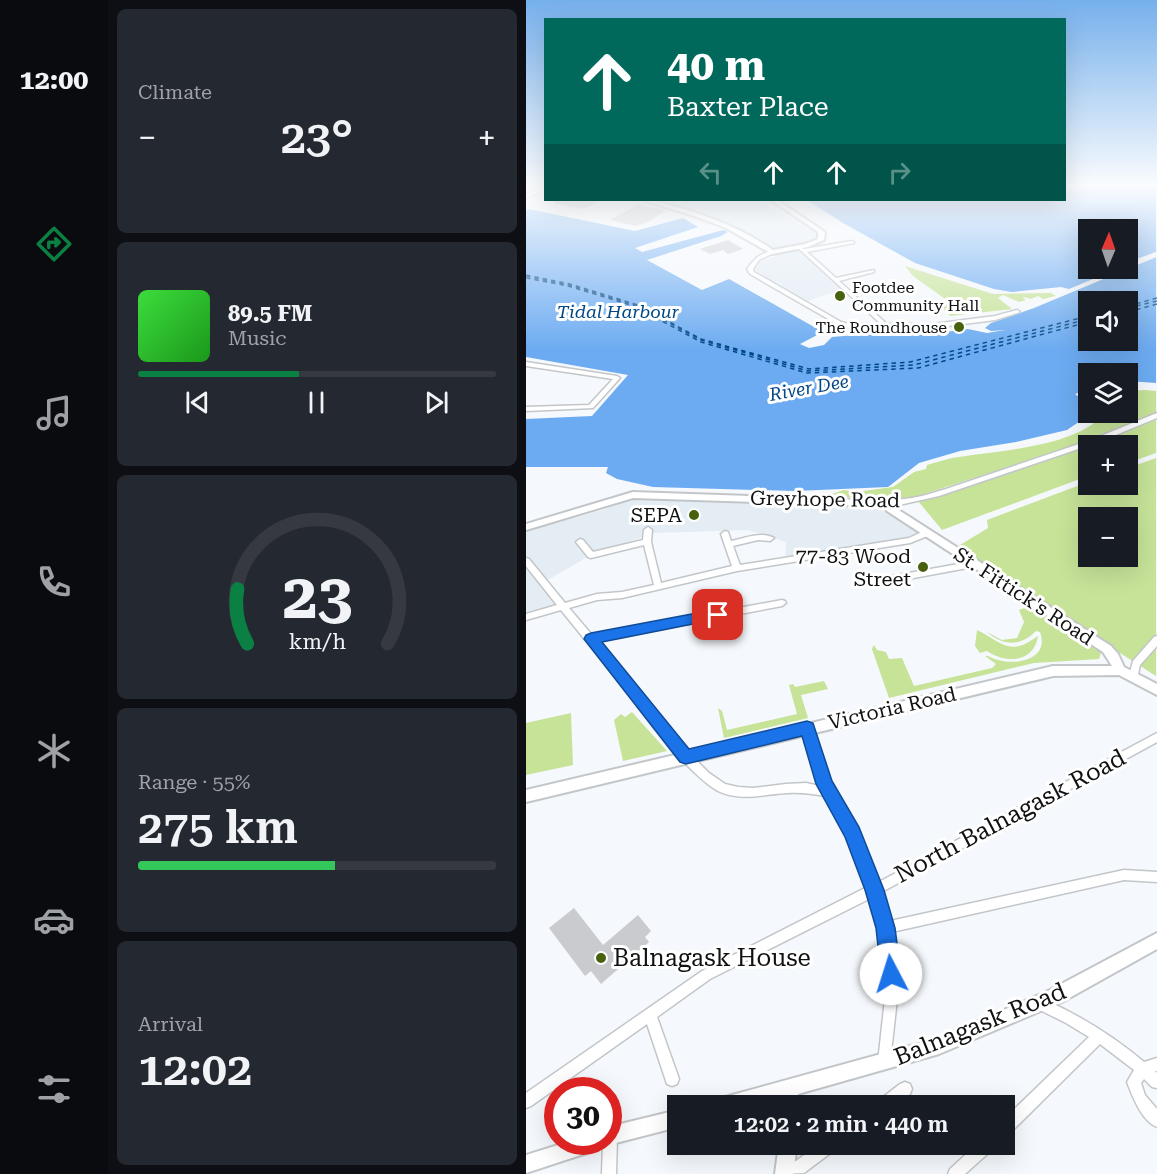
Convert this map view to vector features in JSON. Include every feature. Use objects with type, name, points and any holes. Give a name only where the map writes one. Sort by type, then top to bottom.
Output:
[{"type":"street","points":[[756,240],[772,252]]},
{"type":"street","points":[[802,250],[821,240]]},
{"type":"street","points":[[853,242],[772,252],[755,261],[750,269],[752,273],[841,324],[927,326],[995,318],[1016,312]]},
{"type":"street","points":[[802,250],[886,326]]},
{"type":"street","points":[[835,280],[872,272]]},
{"type":"street","points":[[918,326],[945,318]]},
{"type":"street","points":[[526,364],[617,378],[591,407],[526,409]]},
{"type":"street","name":"Greyhope Road","points":[[526,527],[624,497],[642,495],[888,503],[943,492],[1050,457],[1123,431],[1156,415]]},
{"type":"street","name":"St. Fittick's Road","points":[[888,503],[890,509],[1107,649],[1120,670]]},
{"type":"street","points":[[648,530],[647,542],[658,586]]},
{"type":"street","points":[[526,617],[564,606],[737,568],[910,540],[927,533]]},
{"type":"street","points":[[725,534],[737,568]]},
{"type":"street","points":[[728,544],[758,537],[770,538]]},
{"type":"street","points":[[580,542],[591,555],[647,542]]},
{"type":"street","points":[[526,561],[709,782],[730,791],[750,794],[801,787],[828,792]]},
{"type":"street","points":[[892,579],[975,564]]},
{"type":"street","points":[[591,639],[782,603]]},
{"type":"street","points":[[1134,676],[1136,664],[1156,639]]},
{"type":"street","name":"Victoria Road","points":[[526,796],[1035,674],[1067,670],[1120,670]]},
{"type":"street","points":[[1120,670],[1156,690]]},
{"type":"street","points":[[807,728],[828,792],[840,808],[852,833],[886,928],[892,990],[884,1062]]},
{"type":"street","name":"North Balnagask Road","points":[[526,1101],[706,975],[874,890],[1154,741]]},
{"type":"street","points":[[886,928],[1124,875],[1156,877]]},
{"type":"street","name":"Balnagask Road","points":[[794,1095],[884,1062],[938,1046],[1056,996],[1156,940]]},
{"type":"street","points":[[1039,1003],[1098,1037],[1143,1069],[1156,1082]]},
{"type":"street","points":[[650,1014],[672,1079]]},
{"type":"street","points":[[1015,1118],[1098,1037]]},
{"type":"street","points":[[1156,1064],[1143,1069],[1134,1082],[1140,1099],[1156,1120]]},
{"type":"street","points":[[897,1095],[905,1089]]},
{"type":"street","points":[[622,1133],[667,1121]]},
{"type":"street","points":[[526,1164],[553,1155]]},
{"type":"street","points":[[606,1155],[608,1174]]},
{"type":"street","points":[[787,1155],[785,1172],[799,1168],[816,1155]]},
{"type":"street","points":[[955,1174],[976,1155]]},
{"type":"shaded area","points":[[756,240],[821,240],[800,247],[848,291],[827,294],[808,301],[755,270],[760,261],[776,256]]},
{"type":"shaded area","points":[[652,497],[872,504],[920,533],[913,537],[785,560],[786,542],[748,530],[654,533],[591,555],[544,582],[564,606],[526,617],[526,531],[603,510],[630,499]]},
{"type":"green space","points":[[905,266],[993,294],[1051,293],[1056,296],[1043,299],[1038,296],[1031,299],[1024,297],[1026,300],[1019,302],[1003,295],[998,298],[1012,309],[950,316],[941,306],[948,304],[948,301],[913,276]]},
{"type":"green space","points":[[1138,390],[1156,391],[1156,412],[1138,421]]},
{"type":"green space","points":[[1156,420],[1156,453],[1138,459],[1138,435],[1116,435]]},
{"type":"green space","points":[[1094,423],[1134,423],[1101,435],[1078,435],[1078,444],[915,497],[889,499],[826,496],[844,490],[856,492],[893,487],[914,472],[926,469],[927,465],[952,458],[1052,442]]},
{"type":"green space","points":[[1078,449],[1078,480],[942,530],[918,501]]},
{"type":"green space","points":[[1156,458],[1156,676],[955,548],[988,528],[987,520],[1078,486],[1078,495],[1138,495],[1138,464]]},
{"type":"green space","points":[[1030,606],[1101,653],[1099,659],[1034,663],[889,698],[872,649],[874,645],[877,650],[886,652],[889,659],[902,658],[914,686],[992,668],[996,664],[985,656],[1007,662],[1026,660],[1039,650],[1042,642],[1040,632],[1036,631],[1024,640],[1012,643],[1006,642],[993,637],[987,632],[1002,640],[1017,638],[1024,622],[1019,610]]},
{"type":"green space","points":[[977,630],[1006,646],[1013,647],[1020,646],[1038,636],[1031,652],[1025,656],[1010,659],[987,651],[980,653],[975,646]]},
{"type":"green space","points":[[824,681],[828,689],[801,695],[808,718],[724,738],[718,708],[722,711],[727,730],[797,714],[789,685],[793,684],[795,687]]},
{"type":"green space","points":[[632,712],[667,751],[623,761],[614,720],[621,714],[625,717]]},
{"type":"green space","points":[[571,713],[573,765],[526,775],[526,723]]},
{"type":"water","points":[[526,240],[660,240],[635,248],[642,252],[687,240],[709,240],[647,260],[702,290],[729,279],[823,332],[800,344],[809,348],[824,345],[832,337],[880,333],[881,336],[929,334],[968,329],[987,333],[1005,330],[991,331],[985,328],[991,323],[1103,279],[1138,279],[1138,265],[1156,257],[1156,383],[1138,382],[1138,363],[1078,363],[1078,393],[1075,394],[1078,396],[1078,422],[1067,430],[1016,442],[960,451],[919,463],[888,487],[795,491],[653,487],[617,479],[606,473],[608,467],[526,467],[526,419],[592,416],[628,375],[526,357]]},
{"type":"water","points":[[873,240],[1078,240],[1078,279],[1093,279],[1069,289],[1061,287],[1012,292],[994,289],[915,263]]},
{"type":"water","points":[[1138,240],[1156,240],[1156,252],[1138,260]]},
{"type":"pier","points":[[1156,252],[1156,257],[1138,264],[1138,258]]},
{"type":"pier","points":[[1094,279],[1103,279],[1059,297],[1056,296]]},
{"type":"building","points":[[728,240],[743,249],[728,254],[723,250],[710,254],[700,249]]},
{"type":"building","name":"Balnagask House","points":[[574,908],[603,945],[638,915],[651,931],[645,937],[649,942],[601,984],[591,971],[585,976],[549,928]]},
{"type":"ferry route","points":[[526,275],[570,284],[638,305],[701,339],[809,369],[910,362],[1078,319]]},
{"type":"ferry route","points":[[526,276],[569,285],[636,305],[701,340],[808,371],[914,365],[1078,322]]},
{"type":"ferry route","points":[[526,278],[568,286],[634,306],[701,342],[807,373],[918,368],[1078,325]]},
{"type":"ferry route","points":[[1138,303],[1157,298]]},
{"type":"ferry route","points":[[1138,306],[1157,301]]},
{"type":"ferry route","points":[[1138,309],[1157,304]]},
{"type":"place","name":"Footdee Community Hall","points":[[840,296]]},
{"type":"place","name":"The Roundhouse","points":[[959,327]]},
{"type":"place","name":"SEPA","points":[[694,515]]},
{"type":"place","name":"77-83 Wood Street","points":[[923,567]]},
{"type":"place","name":"Balnagask House","points":[[601,958]]},
{"type":"route","points":[[718,615],[591,639],[686,757],[807,728],[824,784],[840,808],[852,833],[874,890],[886,928],[891,974]]},
{"type":"water label","name":"Tidal Harbour","points":[[618,312]]},
{"type":"water label","name":"River Dee","points":[[809,388]]}]
